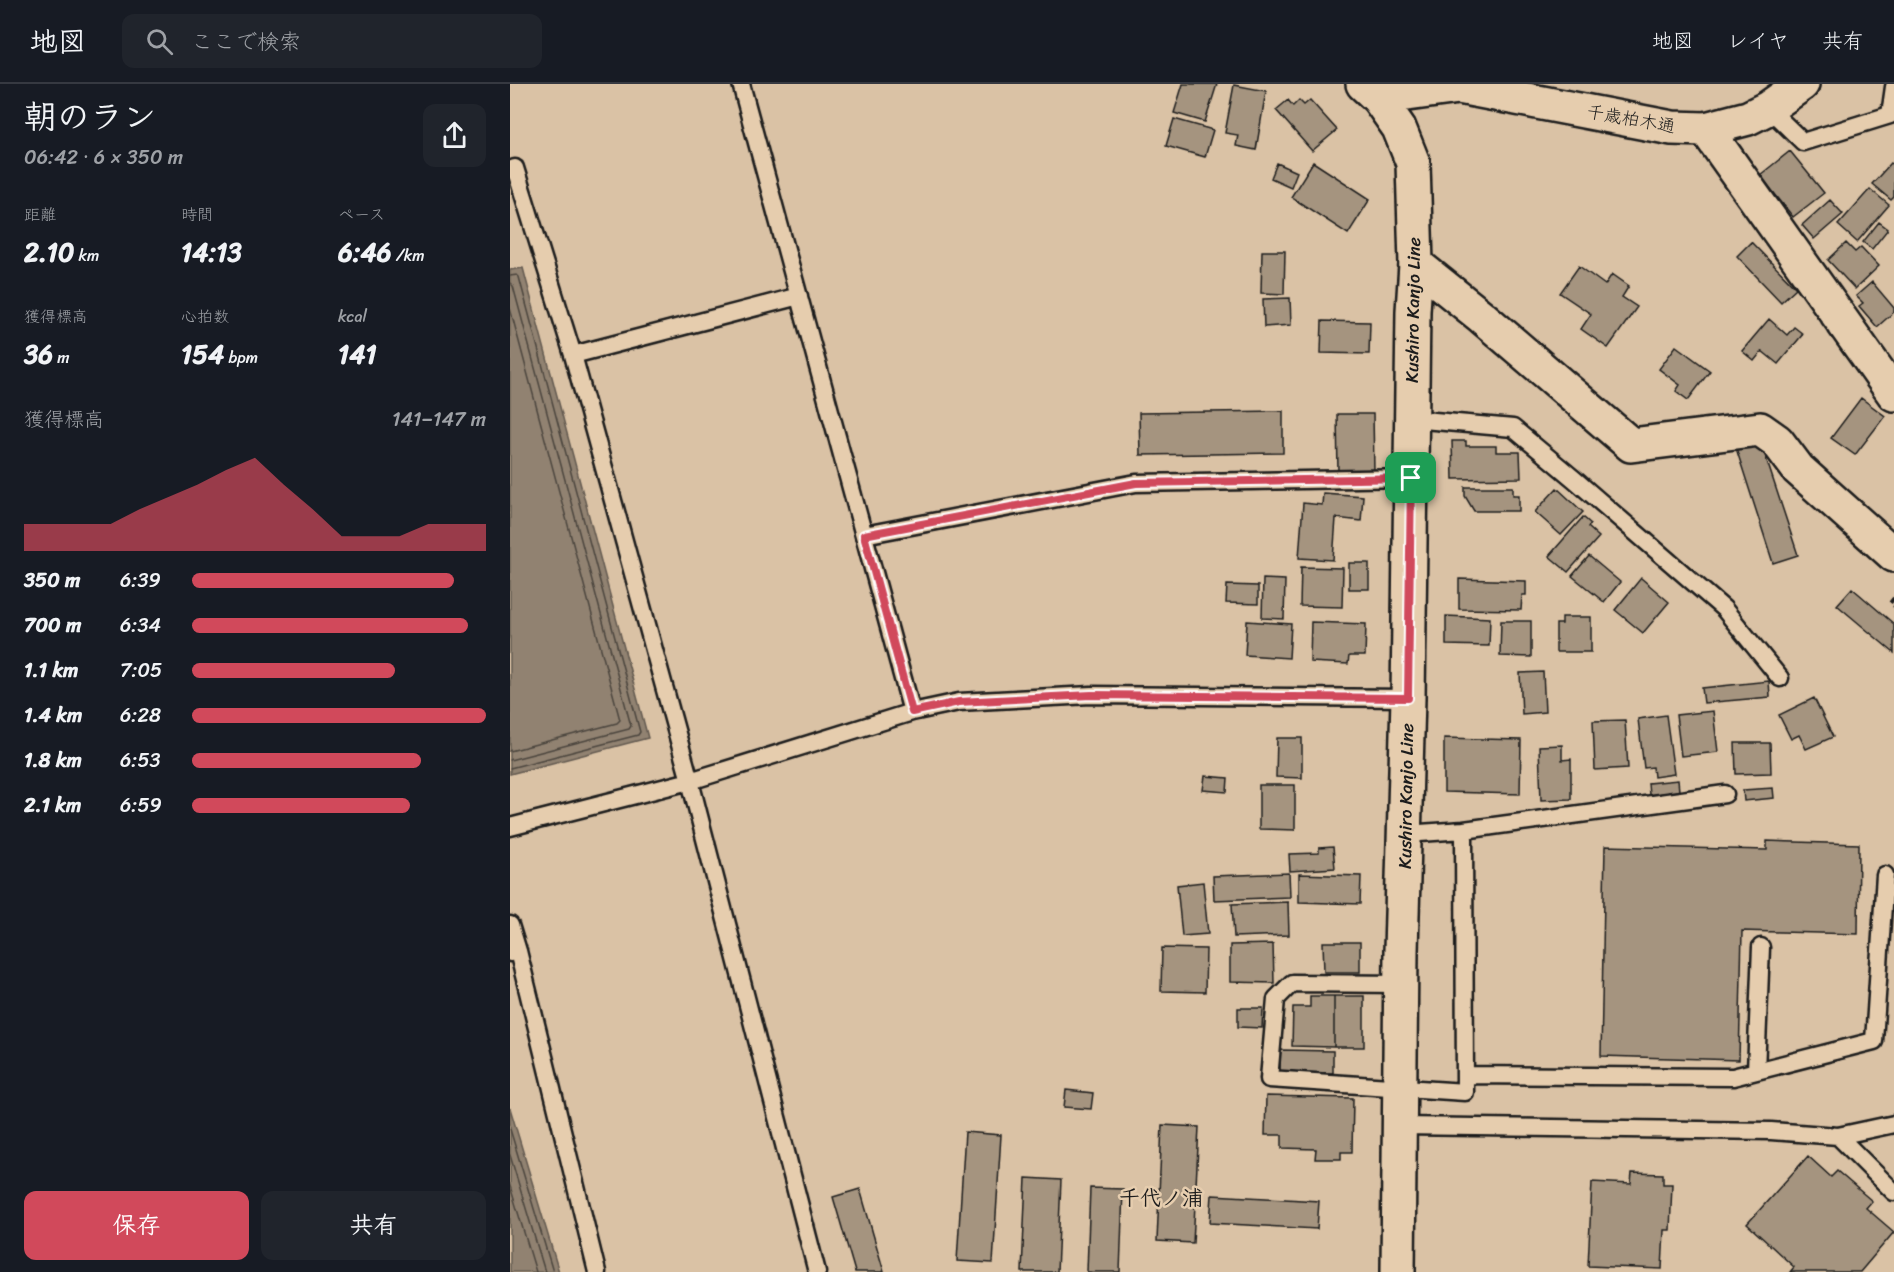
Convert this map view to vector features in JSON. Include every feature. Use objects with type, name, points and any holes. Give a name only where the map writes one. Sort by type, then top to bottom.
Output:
[{"type":"street","name":"千歳柏木通","points":[[1371,91],[1459,87],[1672,128],[1706,129],[1748,117],[1768,108],[1802,84]]},
{"type":"street","name":"Kushiro Kanjo Line","points":[[1371,91],[1399,128],[1413,163],[1416,264],[1413,311],[1398,1272]]},
{"type":"street","points":[[1706,129],[1894,394]]},
{"type":"street","points":[[1416,264],[1482,317],[1631,445],[1760,429],[1777,441],[1798,468],[1894,555]]},
{"type":"lane","points":[[741,84],[912,712]]},
{"type":"lane","points":[[1768,108],[1803,142],[1890,115],[1894,87]]},
{"type":"lane","points":[[510,170],[515,168],[573,355],[690,781],[817,1272]]},
{"type":"lane","points":[[573,355],[799,296]]},
{"type":"lane","points":[[1412,419],[1513,428],[1724,609],[1780,678]]},
{"type":"lane","points":[[864,535],[1136,483],[1411,478]]},
{"type":"lane","points":[[510,827],[690,781],[912,712],[959,702],[1091,695],[1408,698]]},
{"type":"lane","points":[[1405,834],[1464,830],[1725,794]]},
{"type":"lane","points":[[1401,984],[1292,983],[1276,999],[1269,1079],[1465,1092],[1464,830]]},
{"type":"lane","points":[[1465,1076],[1732,1077],[1874,1041],[1886,875]]},
{"type":"lane","points":[[510,925],[514,952],[597,1272]]},
{"type":"lane","points":[[1756,1071],[1761,947]]},
{"type":"lane","points":[[1399,1126],[1771,1131],[1838,1136],[1894,1124]]},
{"type":"lane","points":[[1838,1136],[1894,1192]]},
{"type":"path","points":[[1894,598],[1890,603],[1894,606]]},
{"type":"water","points":[[523,268],[648,738],[510,774],[510,270]]},
{"type":"water","points":[[510,1108],[559,1272],[510,1272]]},
{"type":"building","points":[[1183,84],[1217,84],[1205,122],[1174,113]]},
{"type":"building","points":[[1234,85],[1266,91],[1256,150],[1236,146],[1238,135],[1225,133]]},
{"type":"building","points":[[1288,100],[1293,106],[1299,100],[1304,105],[1310,100],[1337,130],[1312,151],[1276,110]]},
{"type":"building","points":[[1174,119],[1213,130],[1205,157],[1166,146]]},
{"type":"building","points":[[1790,151],[1824,193],[1793,217],[1760,175]]},
{"type":"building","points":[[1313,162],[1370,199],[1348,234],[1291,197]]},
{"type":"building","points":[[1277,163],[1297,172],[1291,187],[1271,178]]},
{"type":"building","points":[[1891,163],[1894,165],[1894,197],[1891,200],[1872,184]]},
{"type":"building","points":[[1870,189],[1889,205],[1857,242],[1838,225]]},
{"type":"building","points":[[1830,200],[1843,214],[1814,239],[1802,225]]},
{"type":"building","points":[[1879,222],[1888,229],[1872,249],[1863,242]]},
{"type":"building","points":[[1751,242],[1796,288],[1781,302],[1737,256]]},
{"type":"building","points":[[1846,243],[1855,252],[1861,247],[1879,266],[1855,289],[1828,260]]},
{"type":"building","points":[[1262,251],[1285,251],[1284,294],[1261,293]]},
{"type":"building","points":[[1579,266],[1605,285],[1612,274],[1629,286],[1622,297],[1637,307],[1608,348],[1581,329],[1591,314],[1560,293]]},
{"type":"building","points":[[1872,282],[1894,308],[1894,312],[1877,327],[1859,306],[1863,303],[1856,296]]},
{"type":"building","points":[[1290,298],[1291,325],[1264,327],[1263,299]]},
{"type":"building","points":[[1769,319],[1787,335],[1794,327],[1803,334],[1778,364],[1762,351],[1754,361],[1742,351]]},
{"type":"building","points":[[1322,321],[1370,322],[1369,354],[1321,353]]},
{"type":"building","points":[[1676,346],[1710,371],[1688,400],[1676,391],[1680,385],[1659,369]]},
{"type":"building","points":[[1861,398],[1885,416],[1855,455],[1831,438]]},
{"type":"building","points":[[1283,411],[1283,453],[1140,455],[1139,413]]},
{"type":"building","points":[[1337,414],[1373,414],[1374,471],[1338,472]]},
{"type":"building","points":[[1759,437],[1798,555],[1773,563],[1735,445]]},
{"type":"building","points":[[1452,441],[1466,441],[1466,446],[1496,446],[1496,452],[1520,452],[1521,478],[1453,479]]},
{"type":"building","points":[[1465,487],[1513,487],[1513,495],[1519,495],[1519,511],[1474,511],[1465,496]]},
{"type":"building","points":[[1557,488],[1583,512],[1561,535],[1535,512]]},
{"type":"building","points":[[1323,493],[1363,496],[1361,521],[1336,518],[1333,560],[1299,558],[1303,503],[1322,505]]},
{"type":"building","points":[[1583,517],[1591,524],[1588,527],[1599,537],[1568,572],[1549,556]]},
{"type":"building","points":[[1589,556],[1620,582],[1604,602],[1572,576]]},
{"type":"building","points":[[1349,563],[1369,563],[1369,589],[1349,589]]},
{"type":"building","points":[[1301,567],[1343,568],[1342,607],[1300,606]]},
{"type":"building","points":[[1641,578],[1669,602],[1643,633],[1615,610]]},
{"type":"building","points":[[1263,579],[1285,580],[1284,619],[1262,618]]},
{"type":"building","points":[[1459,579],[1526,581],[1526,595],[1522,595],[1521,610],[1459,609]]},
{"type":"building","points":[[1227,585],[1258,586],[1258,604],[1226,603]]},
{"type":"building","points":[[1852,588],[1894,624],[1894,653],[1837,605]]},
{"type":"building","points":[[1446,616],[1490,618],[1489,646],[1446,645]]},
{"type":"building","points":[[1562,617],[1591,617],[1591,652],[1556,652],[1556,624],[1562,624]]},
{"type":"building","points":[[1247,621],[1291,624],[1289,658],[1245,655]]},
{"type":"building","points":[[1501,621],[1531,621],[1531,657],[1500,656]]},
{"type":"building","points":[[1311,622],[1366,624],[1365,656],[1349,656],[1348,664],[1310,662]]},
{"type":"building","points":[[1543,672],[1545,712],[1522,714],[1520,673]]},
{"type":"building","points":[[1769,681],[1770,697],[1704,703],[1702,688]]},
{"type":"building","points":[[1814,698],[1833,737],[1806,749],[1799,735],[1791,739],[1779,715]]},
{"type":"building","points":[[1713,711],[1718,752],[1681,756],[1676,715]]},
{"type":"building","points":[[1666,715],[1674,774],[1654,777],[1653,767],[1644,768],[1638,719]]},
{"type":"building","points":[[1625,720],[1628,768],[1595,770],[1593,721]]},
{"type":"building","points":[[1277,738],[1302,738],[1302,778],[1276,777]]},
{"type":"building","points":[[1444,738],[1521,740],[1520,794],[1444,792]]},
{"type":"building","points":[[1735,743],[1770,743],[1771,773],[1736,774]]},
{"type":"building","points":[[1562,745],[1562,760],[1571,759],[1571,799],[1541,800],[1539,746]]},
{"type":"building","points":[[1205,776],[1228,778],[1227,792],[1203,790]]},
{"type":"building","points":[[1678,780],[1679,791],[1649,795],[1648,783]]},
{"type":"building","points":[[1259,785],[1295,785],[1295,830],[1259,829]]},
{"type":"building","points":[[1773,788],[1774,798],[1744,801],[1743,790]]},
{"type":"building","points":[[1767,841],[1859,844],[1858,934],[1742,931],[1739,1060],[1601,1056],[1605,846],[1767,850]]},
{"type":"building","points":[[1333,847],[1335,868],[1290,871],[1289,854],[1319,853],[1319,848]]},
{"type":"building","points":[[1289,873],[1290,897],[1214,900],[1213,876]]},
{"type":"building","points":[[1299,874],[1361,876],[1360,904],[1299,902]]},
{"type":"building","points":[[1203,882],[1208,934],[1182,936],[1177,885]]},
{"type":"building","points":[[1288,902],[1289,935],[1234,937],[1232,904]]},
{"type":"building","points":[[1323,942],[1360,942],[1360,972],[1324,972]]},
{"type":"building","points":[[1273,944],[1274,983],[1230,982],[1230,945]]},
{"type":"building","points":[[1162,948],[1206,949],[1205,992],[1161,991]]},
{"type":"building","points":[[1310,996],[1334,996],[1334,1047],[1292,1046],[1293,1007],[1310,1007]]},
{"type":"building","points":[[1334,996],[1364,996],[1364,1047],[1334,1047]]},
{"type":"building","points":[[1238,1008],[1263,1008],[1262,1028],[1238,1027]]},
{"type":"building","points":[[1280,1050],[1333,1051],[1333,1073],[1280,1072]]},
{"type":"building","points":[[1066,1090],[1093,1093],[1091,1109],[1064,1107]]},
{"type":"building","points":[[1266,1096],[1353,1098],[1352,1152],[1341,1152],[1341,1159],[1315,1159],[1316,1149],[1282,1148],[1282,1135],[1265,1135]]},
{"type":"building","points":[[1162,1125],[1199,1127],[1193,1243],[1157,1241]]},
{"type":"building","points":[[965,1132],[1001,1135],[993,1263],[957,1261]]},
{"type":"building","points":[[1808,1156],[1831,1177],[1837,1171],[1872,1201],[1866,1208],[1894,1232],[1860,1272],[1790,1272],[1794,1267],[1747,1224]]},
{"type":"building","points":[[1632,1173],[1663,1174],[1663,1184],[1672,1184],[1670,1230],[1664,1230],[1662,1269],[1588,1266],[1592,1182],[1631,1184]]},
{"type":"building","points":[[1026,1178],[1061,1180],[1057,1272],[1022,1272]]},
{"type":"building","points":[[1090,1188],[1123,1189],[1120,1272],[1087,1272]]},
{"type":"building","points":[[860,1189],[884,1272],[855,1272],[833,1197]]},
{"type":"building","points":[[1212,1195],[1319,1201],[1317,1229],[1210,1223]]},
{"type":"district","name":"千代ノ浦","points":[[1161,1198]]},
{"type":"route","points":[[1411,478],[1408,698],[1091,695],[959,702],[912,712],[864,535],[1136,483],[1411,478]]}]
